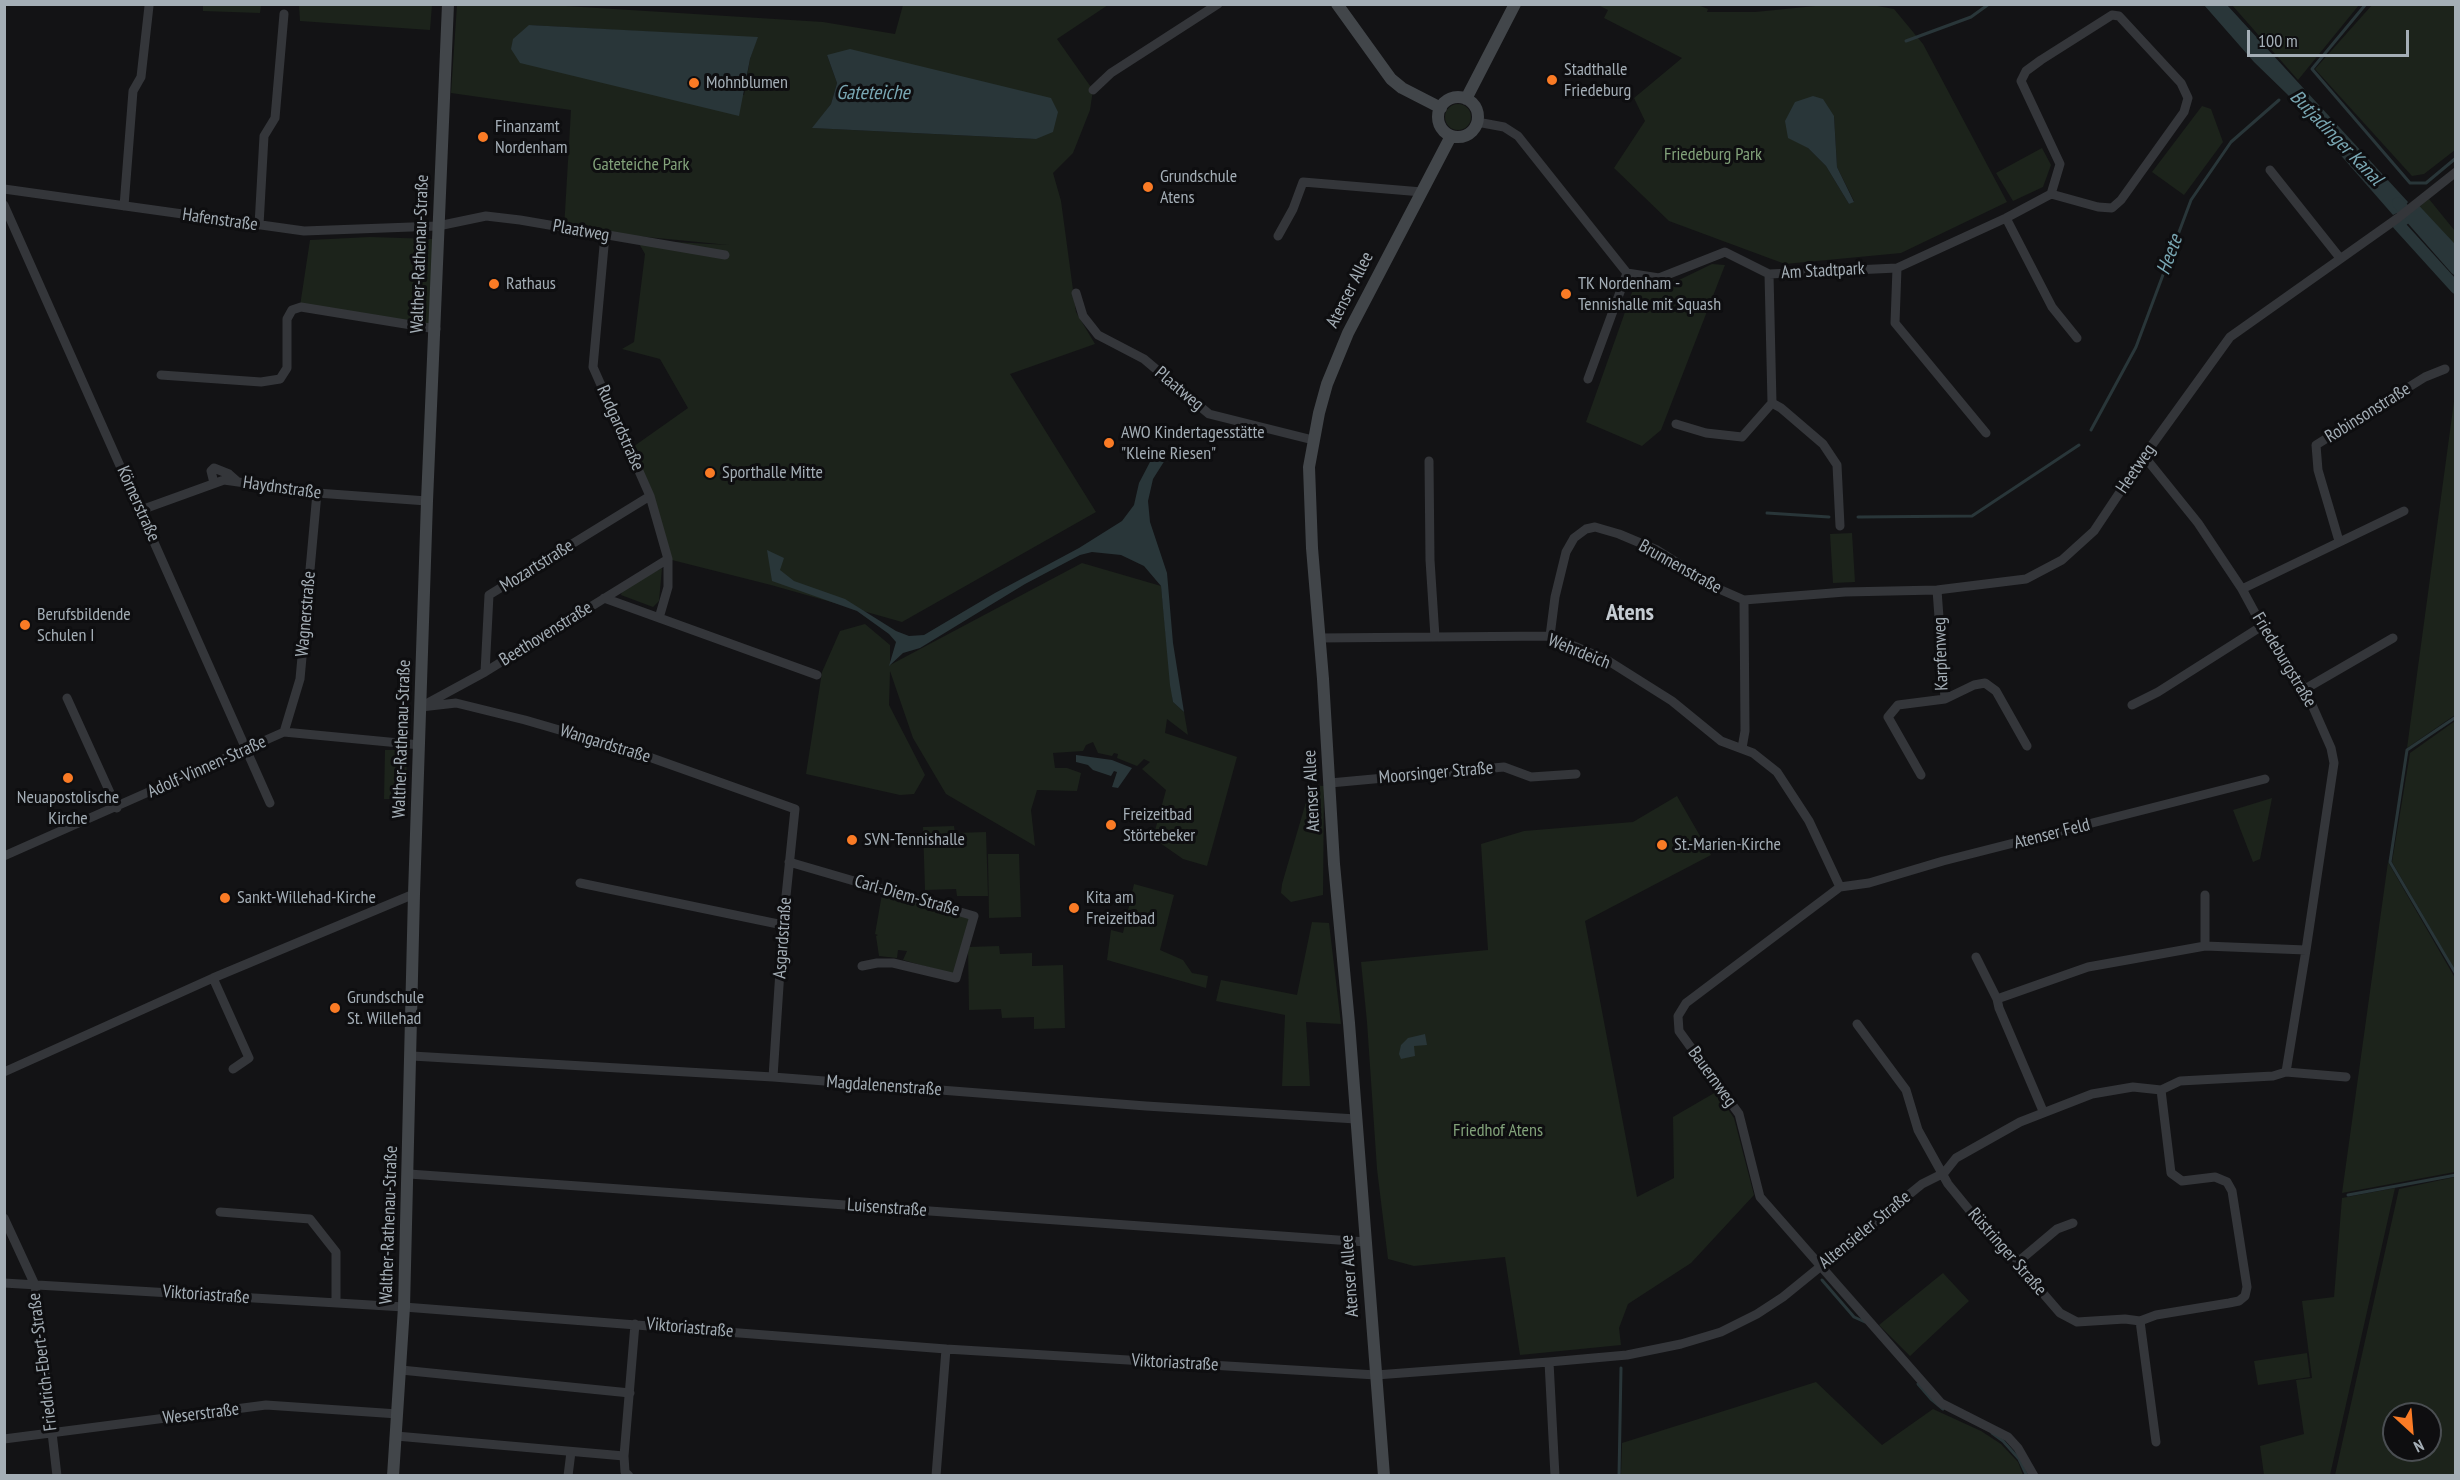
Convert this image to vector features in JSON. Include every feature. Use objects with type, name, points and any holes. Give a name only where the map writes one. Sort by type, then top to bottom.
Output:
[{"type":"street","name":"Walther-Rathenau-Straße","points":[[393,1476],[404,1307],[409,1174],[414,894],[427,501],[436,329],[438,226],[446,97],[448,4]]},
{"type":"street","points":[[1093,90],[1111,73],[1218,4]]},
{"type":"street","points":[[1337,4],[1392,79],[1410,92],[1440,108]]},
{"type":"street","points":[[1466,99],[1515,4]]},
{"type":"street","points":[[124,206],[133,91],[141,77],[149,6]]},
{"type":"street","points":[[259,225],[264,136],[275,118],[284,14]]},
{"type":"street","points":[[2112,15],[2119,16],[2181,83],[2188,98],[2184,112],[2121,200],[2112,208],[2098,207],[2050,194],[2060,164],[2021,81],[2026,71],[2041,60],[2112,15]]},
{"type":"street","points":[[1452,98],[1466,99],[1476,109],[1477,122],[1473,130],[1466,135],[1451,136],[1440,126],[1438,114],[1440,108],[1452,98]]},
{"type":"street","points":[[1477,122],[1504,127],[1518,136],[1627,273],[1588,380]]},
{"type":"street","name":"Atenser Allee","points":[[1384,1476],[1334,864],[1309,468],[1312,440],[1327,384],[1348,333],[1451,136]]},
{"type":"street","points":[[2270,170],[2340,258]]},
{"type":"street","name":"Heetweg","points":[[1744,600],[1845,592],[1937,590],[2026,579],[2062,560],[2094,531],[2144,456],[2230,337],[2398,218],[2456,172]]},
{"type":"street","points":[[1278,236],[1293,210],[1303,182],[1422,192]]},
{"type":"street","name":"Hafenstraße","points":[[4,189],[304,231],[438,226]]},
{"type":"street","name":"Am Stadtpark","points":[[1627,273],[1659,278],[1725,252],[1769,274],[1897,268],[2006,218],[2050,194]]},
{"type":"street","name":"Körnerstraße","points":[[4,205],[270,802]]},
{"type":"street","name":"Plaatweg","points":[[438,226],[486,216],[725,255]]},
{"type":"street","points":[[2006,218],[2052,307],[2077,338]]},
{"type":"street","name":"Rudgardstraße","points":[[604,235],[593,367],[650,496],[668,559],[668,586],[659,618]]},
{"type":"street","points":[[1897,268],[1895,323],[1986,433]]},
{"type":"street","points":[[1676,423],[1706,433],[1742,437],[1772,403],[1769,274]]},
{"type":"street","name":"Plaatweg","points":[[1076,293],[1083,316],[1098,335],[1144,359],[1209,414],[1312,440]]},
{"type":"street","points":[[161,375],[261,381],[280,379],[287,368],[287,319],[292,310],[301,307],[436,329]]},
{"type":"street","name":"Robinsonstraße","points":[[2339,542],[2319,470],[2316,445],[2425,377],[2445,369]]},
{"type":"street","points":[[1772,403],[1823,444],[1837,465],[1840,526]]},
{"type":"street","name":"Friedeburgstraße","points":[[2144,456],[2198,523],[2242,589],[2262,626],[2305,689],[2331,748],[2334,763],[2307,950],[2286,1072]]},
{"type":"street","points":[[1429,461],[1430,560],[1435,637]]},
{"type":"street","points":[[214,483],[211,471],[214,468],[229,474],[238,482]]},
{"type":"street","name":"Haydnstraße","points":[[141,510],[224,480],[317,494],[427,501]]},
{"type":"street","name":"Wagnerstraße","points":[[284,732],[300,679],[317,494]]},
{"type":"street","name":"Mozartstraße","points":[[485,672],[489,595],[650,496]]},
{"type":"street","points":[[2242,589],[2404,511]]},
{"type":"street","name":"Brunnenstraße","points":[[1550,636],[1566,552],[1574,538],[1586,529],[1595,527],[1657,550],[1719,589],[1744,600],[1745,731],[1742,747]]},
{"type":"street","name":"Beethovenstraße","points":[[421,707],[485,672],[668,559]]},
{"type":"street","name":"Karpfenweg","points":[[1921,775],[1888,717],[1898,705],[1945,699],[1937,590]]},
{"type":"street","points":[[604,598],[817,675]]},
{"type":"street","points":[[2132,705],[2158,692],[2262,626]]},
{"type":"street","name":"Wehrdeich","points":[[1319,638],[1550,636],[1606,660],[1672,701],[1721,741],[1742,747]]},
{"type":"street","points":[[2305,689],[2393,638]]},
{"type":"street","points":[[1945,699],[1974,685],[1985,683],[1996,691],[2027,746]]},
{"type":"street","points":[[67,698],[117,808]]},
{"type":"street","name":"Wangardstraße","points":[[421,707],[456,703],[525,720],[635,752],[785,805]]},
{"type":"street","name":"Adolf-Vinnen-Straße","points":[[4,856],[117,808],[284,732],[420,745]]},
{"type":"street","points":[[1742,747],[1754,753],[1777,772],[1809,821],[1840,887]]},
{"type":"street","name":"Moorsinger Straße","points":[[1330,783],[1504,767],[1531,777],[1576,774]]},
{"type":"street","name":"Atenser Feld","points":[[1840,887],[1869,883],[1943,861],[2265,779]]},
{"type":"street","name":"Asgardstraße","points":[[774,1077],[783,925],[795,809],[785,805]]},
{"type":"street","name":"Carl-Diem-Straße","points":[[789,862],[974,916],[956,978],[893,963],[862,966]]},
{"type":"street","points":[[580,883],[783,925]]},
{"type":"street","name":"Bauernweg","points":[[1840,887],[1686,1004],[1678,1016],[1679,1031],[1739,1114],[1760,1197],[1941,1403],[2008,1437],[2018,1448],[2034,1476]]},
{"type":"street","points":[[4,1071],[213,978],[414,894]]},
{"type":"street","points":[[2205,895],[2205,946]]},
{"type":"street","points":[[1997,999],[2088,967],[2205,946],[2307,950]]},
{"type":"street","points":[[1976,957],[1997,999],[2043,1112]]},
{"type":"street","points":[[213,978],[249,1058],[233,1069]]},
{"type":"street","name":"Rüstringer Straße","points":[[1857,1024],[1906,1090],[1918,1130],[1944,1173],[1948,1184],[1993,1239],[2019,1261],[2028,1276],[2060,1313],[2077,1322],[2125,1319],[2140,1321],[2156,1315],[2239,1301],[2245,1296],[2247,1287],[2232,1191],[2227,1182],[2215,1176],[2182,1181],[2171,1173],[2161,1090]]},
{"type":"street","name":"Magdalenenstraße","points":[[412,1056],[774,1077],[1146,1106],[1356,1119]]},
{"type":"street","name":"Altensieler Straße","points":[[1376,1375],[1627,1355],[1681,1344],[1721,1332],[1757,1314],[1783,1297],[1922,1184],[1944,1173],[1956,1158],[2043,1112],[2092,1094],[2133,1087],[2161,1090],[2180,1081],[2273,1076],[2286,1072],[2346,1077]]},
{"type":"street","name":"Luisenstraße","points":[[409,1174],[1366,1242]]},
{"type":"street","points":[[220,1212],[310,1219],[336,1252],[336,1304]]},
{"type":"street","name":"Friedrich-Ebert-Straße","points":[[4,1218],[35,1285],[57,1476]]},
{"type":"street","points":[[2019,1261],[2057,1229],[2073,1223]]},
{"type":"street","name":"Viktoriastraße","points":[[4,1283],[404,1307],[946,1349],[1376,1375]]},
{"type":"street","points":[[2140,1321],[2156,1442]]},
{"type":"street","points":[[629,1476],[625,1472],[624,1456],[635,1324]]},
{"type":"street","points":[[936,1476],[946,1349]]},
{"type":"street","points":[[1549,1362],[1555,1476]]},
{"type":"street","points":[[400,1370],[630,1393]]},
{"type":"street","name":"Weserstraße","points":[[4,1438],[266,1406],[398,1414]]},
{"type":"street","points":[[396,1436],[624,1456]]},
{"type":"street","points":[[568,1476],[571,1452]]},
{"type":"green space","points":[[299,4],[432,5],[430,30],[300,21]]},
{"type":"green space","name":"Friedeburg Park","points":[[1835,4],[1872,5],[1894,9],[1923,44],[2007,202],[1901,253],[1785,264],[1669,221],[1614,168],[1645,121],[1634,98],[1682,58],[1604,18],[1608,10],[1598,5],[1698,5],[1708,9],[1707,12],[1755,12]],"holes":[[[1834,116],[1837,167],[1854,201],[1849,204],[1826,166],[1808,148]]]},
{"type":"green space","points":[[203,5],[261,5],[260,13],[203,11]]},
{"type":"green space","name":"Gateteiche Park","points":[[457,5],[550,5],[823,22],[895,34],[903,5],[1108,5],[1057,39],[1093,90],[1090,110],[1073,153],[1053,173],[1061,201],[1076,312],[1095,344],[1010,374],[1096,512],[902,622],[668,559],[630,449],[688,408],[660,359],[622,349],[634,342],[645,254],[637,240],[729,245],[564,229],[571,110],[451,93]],"holes":[[[529,25],[757,38],[750,59],[744,95]],[[827,55],[1036,139],[813,128],[831,104],[837,83]]]},
{"type":"green space","points":[[2232,5],[2359,5],[2298,80]]},
{"type":"green space","points":[[2372,5],[2455,5],[2455,150],[2424,174],[2412,176],[2315,69]]},
{"type":"green space","points":[[1458,104],[1467,108],[1471,117],[1467,126],[1458,130],[1449,126],[1445,117],[1449,108]]},
{"type":"green space","points":[[2202,106],[2211,109],[2223,142],[2184,195],[2152,172]]},
{"type":"green space","points":[[2042,148],[2051,165],[2043,187],[2013,201],[1996,173]]},
{"type":"green space","points":[[2429,199],[2455,231],[2455,254],[2415,210]]},
{"type":"green space","points":[[370,237],[433,239],[432,327],[300,306],[310,240]]},
{"type":"green space","points":[[1712,264],[1725,265],[1661,430],[1642,446],[1586,422],[1636,281],[1679,280]]},
{"type":"green space","points":[[2455,394],[2455,715],[2407,748]]},
{"type":"green space","points":[[1852,533],[1855,582],[1833,583],[1830,534]]},
{"type":"green space","points":[[1082,563],[1161,586],[1173,702],[1184,712],[1188,735],[1167,719],[1165,733],[1237,757],[1207,866],[1183,859],[1153,838],[1166,790],[1142,769],[1150,762],[1144,759],[1137,766],[1117,758],[1118,754],[1114,753],[1112,756],[1098,753],[1093,742],[1086,745],[1083,751],[1053,753],[1055,768],[1067,768],[1081,773],[1077,791],[1037,790],[1031,810],[1035,846],[946,794],[913,738],[890,671],[889,705],[925,775],[914,794],[900,795],[806,774],[822,672],[840,631],[865,624],[890,645],[890,665]]},
{"type":"green space","points":[[662,568],[659,601],[653,607],[621,595],[622,590]]},
{"type":"green space","points":[[2455,721],[2455,970],[2392,862],[2410,753]]},
{"type":"green space","points":[[385,750],[407,750],[406,799],[384,799]]},
{"type":"green space","points":[[1311,785],[1324,786],[1323,895],[1291,902],[1281,893],[1282,884]]},
{"type":"green space","name":"Friedhof Atens","points":[[1677,796],[1711,855],[1585,921],[1637,1197],[1674,1178],[1673,1117],[1716,1092],[1734,1118],[1754,1195],[1691,1263],[1628,1304],[1619,1328],[1621,1345],[1520,1355],[1505,1257],[1414,1266],[1388,1259],[1377,1169],[1361,962],[1488,950],[1481,844],[1524,831],[1633,822]]},
{"type":"green space","points":[[2272,798],[2260,859],[2253,862],[2233,810]]},
{"type":"green space","points":[[954,826],[955,833],[986,832],[988,896],[957,896],[956,889],[925,890],[923,827]]},
{"type":"green space","points":[[988,854],[1019,854],[1021,917],[989,918]]},
{"type":"green space","points":[[2388,862],[2455,978],[2455,1172],[2342,1193]]},
{"type":"green space","points":[[1134,884],[1174,895],[1160,950],[1183,960],[1192,973],[1208,976],[1206,988],[1107,960],[1111,930],[1123,933]]},
{"type":"green space","points":[[882,894],[971,918],[956,975],[903,960],[907,951],[898,950],[897,958],[879,956],[876,936],[878,935],[875,934]]},
{"type":"green space","points":[[1312,922],[1329,923],[1341,1024],[1306,1022],[1310,1086],[1282,1086],[1285,1015],[1216,1001],[1221,980],[1297,995]]},
{"type":"green space","points":[[999,946],[1000,954],[1032,953],[1032,966],[1063,965],[1065,1028],[1034,1029],[1034,1017],[1002,1018],[1001,1009],[969,1010],[968,947]]},
{"type":"green space","points":[[2455,1177],[2455,1475],[2335,1475],[2399,1189]]},
{"type":"green space","points":[[2395,1188],[2330,1475],[2264,1475],[2260,1446],[2304,1434],[2296,1380],[2312,1378],[2302,1301],[2334,1297],[2342,1198]]},
{"type":"green space","points":[[1943,1273],[1969,1301],[1910,1356],[1879,1325]]},
{"type":"green space","points":[[2307,1353],[2310,1377],[2258,1385],[2254,1361]]},
{"type":"green space","points":[[1816,1382],[1882,1445],[1933,1409],[1981,1431],[2001,1444],[2018,1462],[2023,1475],[1621,1475],[1622,1443]]},
{"type":"water","points":[[2204,5],[2227,5],[2408,202],[2406,205],[2413,212],[2403,220],[2397,213],[2393,215],[2288,95],[2254,62]]},
{"type":"water","points":[[529,25],[758,37],[750,59],[739,116],[520,63],[511,49],[513,39]]},
{"type":"water","name":"Gateteiche","points":[[850,49],[1051,98],[1058,112],[1053,132],[1036,139],[812,128],[831,104],[837,83],[827,55]]},
{"type":"water","points":[[1813,96],[1823,99],[1834,116],[1837,167],[1854,202],[1849,204],[1826,166],[1808,148],[1788,138],[1785,121],[1795,102]]},
{"type":"water","points":[[1163,448],[1165,460],[1153,479],[1148,501],[1150,522],[1167,573],[1173,643],[1184,712],[1173,702],[1161,586],[1144,566],[1121,555],[1092,552],[1080,555],[1025,584],[920,648],[903,653],[889,666],[896,642],[889,634],[857,611],[772,581],[767,550],[784,558],[780,570],[794,581],[845,599],[896,631],[909,636],[924,635],[995,593],[1079,548],[1122,521],[1134,505],[1139,483],[1150,462]]},
{"type":"water","points":[[1076,755],[1112,760],[1132,768],[1118,788],[1112,787],[1117,772],[1114,771],[1111,776],[1093,770],[1088,765],[1076,762]]},
{"type":"water","points":[[1425,1034],[1427,1045],[1414,1046],[1415,1056],[1401,1059],[1399,1054],[1401,1045],[1408,1038]]},
{"type":"waterway","points":[[1906,41],[1971,17],[1989,4]]},
{"type":"waterway","points":[[2366,4],[2312,69],[2410,183],[2426,183],[2456,158]]},
{"type":"waterway","name":"Heete","points":[[2091,430],[2136,347],[2191,200],[2231,142],[2279,100]]},
{"type":"waterway","name":"Butjadinger Kanal","points":[[2398,203],[2456,269]]},
{"type":"waterway","points":[[2456,254],[2415,210],[2398,224],[2456,288]]},
{"type":"waterway","name":"Heete","points":[[1858,517],[1972,516],[2079,445]]},
{"type":"waterway","name":"Heete","points":[[1767,513],[1829,517]]},
{"type":"waterway","points":[[2456,717],[2407,750],[2390,862],[2456,974]]},
{"type":"waterway","points":[[2348,1195],[2456,1175]]},
{"type":"waterway","points":[[1822,1280],[1854,1317],[1865,1322]]},
{"type":"waterway","points":[[1619,1476],[1621,1368]]},
{"type":"waterway","points":[[1918,1384],[1943,1409]]},
{"type":"waterway","points":[[1992,1433],[2003,1441],[2019,1459],[2027,1476]]},
{"type":"place","name":"Stadthalle Friedeburg","points":[[1552,80]]},
{"type":"place","name":"Mohnblumen","points":[[694,83]]},
{"type":"place","name":"Finanzamt Nordenham","points":[[483,137]]},
{"type":"place","name":"Grundschule Atens","points":[[1148,187]]},
{"type":"place","name":"Rathaus","points":[[494,284]]},
{"type":"place","name":"TK Nordenham - Tennishalle mit Squash","points":[[1566,294]]},
{"type":"place","name":"AWO Kindertagesstätte \"Kleine Riesen\"","points":[[1109,443]]},
{"type":"place","name":"Sporthalle Mitte","points":[[710,473]]},
{"type":"place","name":"Berufsbildende Schulen I","points":[[25,625]]},
{"type":"place","name":"Neuapostolische Kirche","points":[[68,778]]},
{"type":"place","name":"Freizeitbad Störtebeker","points":[[1111,825]]},
{"type":"place","name":"SVN-Tennishalle","points":[[852,840]]},
{"type":"place","name":"St.-Marien-Kirche","points":[[1662,845]]},
{"type":"place","name":"Sankt-Willehad-Kirche","points":[[225,898]]},
{"type":"place","name":"Kita am Freizeitbad","points":[[1074,908]]},
{"type":"place","name":"Grundschule St. Willehad","points":[[335,1008]]},
{"type":"district","name":"Atens","points":[[1630,613]]}]
